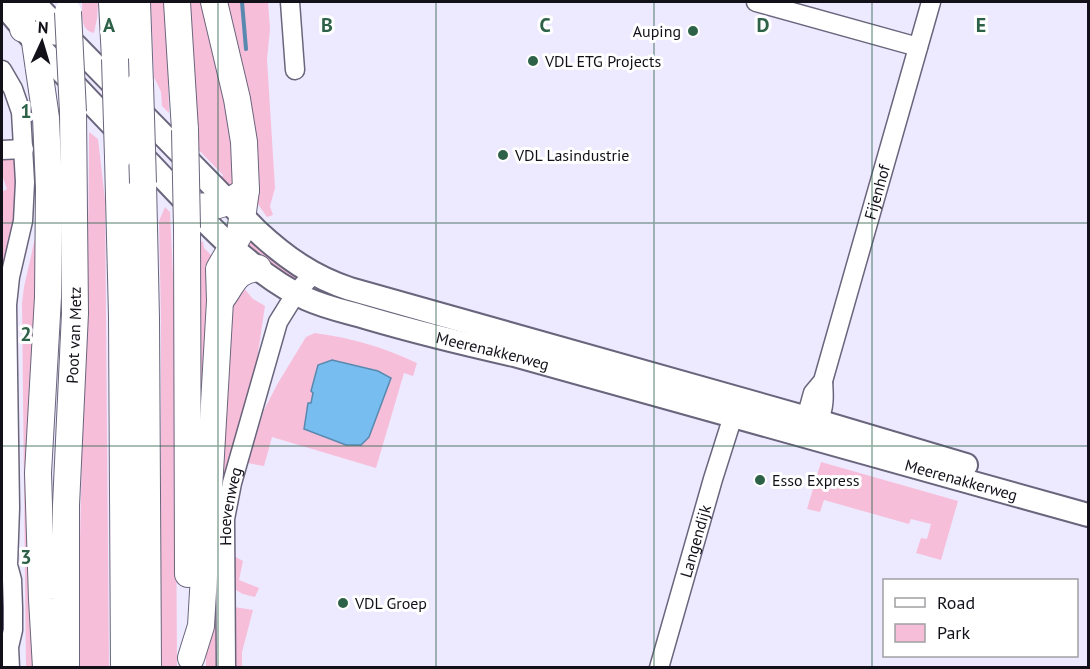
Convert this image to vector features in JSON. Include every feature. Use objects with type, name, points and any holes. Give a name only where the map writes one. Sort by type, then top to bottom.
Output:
[{"type":"highway","points":[[20,2],[46,118],[49,188],[48,297],[38,473],[46,668]]},
{"type":"highway","points":[[112,2],[122,316],[124,668]]},
{"type":"highway","points":[[137,2],[146,318],[148,668]]},
{"type":"highway","points":[[177,2],[189,217],[191,663]]},
{"type":"highway","points":[[191,663],[201,626],[220,301],[219,269],[240,232],[239,203],[244,141],[237,99],[214,2]]},
{"type":"highway","points":[[29,36],[38,36],[67,16]]},
{"type":"highway","name":"Poot van Metz","points":[[66,668],[66,505],[75,313],[73,112],[67,16]]},
{"type":"highway","points":[[189,217],[220,206],[239,203]]},
{"type":"highway","points":[[220,301],[237,276],[250,269],[258,268]]},
{"type":"main road","name":"Meerenakkerweg","points":[[33,2],[67,16],[239,203],[280,252],[313,274],[361,292],[1089,499]]},
{"type":"main road","name":"Meerenakkerweg","points":[[2,3],[189,217],[233,246],[282,286],[301,296],[326,307],[429,336],[514,355],[1089,515]]},
{"type":"street","points":[[290,2],[295,70]]},
{"type":"street","points":[[756,2],[918,48]]},
{"type":"street","name":"Fijenhof","points":[[812,419],[822,414],[823,381],[931,2]]},
{"type":"street","points":[[2,70],[13,88],[21,112],[24,149],[24,210],[20,242],[10,277],[7,305],[10,508],[8,565],[3,579],[6,608],[4,631],[9,647],[10,668]]},
{"type":"street","points":[[2,150],[24,149]]},
{"type":"street","name":"Hoevenweg","points":[[226,668],[225,519],[232,483],[278,322],[301,296],[313,274]]},
{"type":"street","name":"Langendijk","points":[[659,668],[712,478],[733,417]]},
{"type":"green space","points":[[82,2],[98,2],[94,33],[84,25]]},
{"type":"green space","points":[[151,2],[166,2],[169,113],[162,106],[161,92],[154,77]]},
{"type":"green space","points":[[185,2],[207,2],[233,132],[235,191],[219,182],[223,175],[195,146]]},
{"type":"green space","points":[[222,2],[268,2],[270,29],[267,59],[275,188],[270,206],[273,215],[267,217],[254,194]]},
{"type":"green space","points":[[89,132],[98,139],[105,200],[109,667],[79,668],[80,534]]},
{"type":"green space","points":[[19,158],[2,583],[2,192],[7,189],[2,175],[2,159]]},
{"type":"green space","points":[[165,207],[170,212],[175,319],[177,668],[161,667],[159,221]]},
{"type":"green space","points":[[36,234],[44,667],[26,667],[22,303]]},
{"type":"green space","points":[[247,236],[299,277],[298,286],[253,256],[244,241]]},
{"type":"green space","points":[[196,240],[203,242],[204,248],[216,260],[199,584]]},
{"type":"green space","points":[[242,286],[253,299],[265,306],[256,366],[224,479],[218,667],[206,668],[206,584],[232,305]]},
{"type":"green space","points":[[315,333],[367,344],[417,363],[413,376],[404,373],[376,468],[272,437],[264,466],[248,463],[264,410],[306,337]]},
{"type":"green space","points":[[821,462],[958,501],[941,560],[916,553],[921,538],[927,539],[931,524],[911,519],[909,524],[824,500],[820,512],[807,509]]},
{"type":"green space","points":[[234,556],[243,561],[239,580],[259,588],[255,597],[234,589]]},
{"type":"green space","points":[[234,607],[253,610],[242,652],[242,667],[236,667]]},
{"type":"water","points":[[332,360],[378,371],[391,378],[369,437],[361,445],[346,445],[304,429],[318,365]]},
{"type":"waterway","points":[[242,2],[246,49]]},
{"type":"place","name":"Auping","points":[[693,31]]},
{"type":"place","name":"VDL ETG Projects","points":[[533,61]]},
{"type":"place","name":"VDL Lasindustrie","points":[[503,155]]},
{"type":"place","name":"Esso Express","points":[[760,480]]},
{"type":"place","name":"VDL Groep","points":[[343,603]]}]
